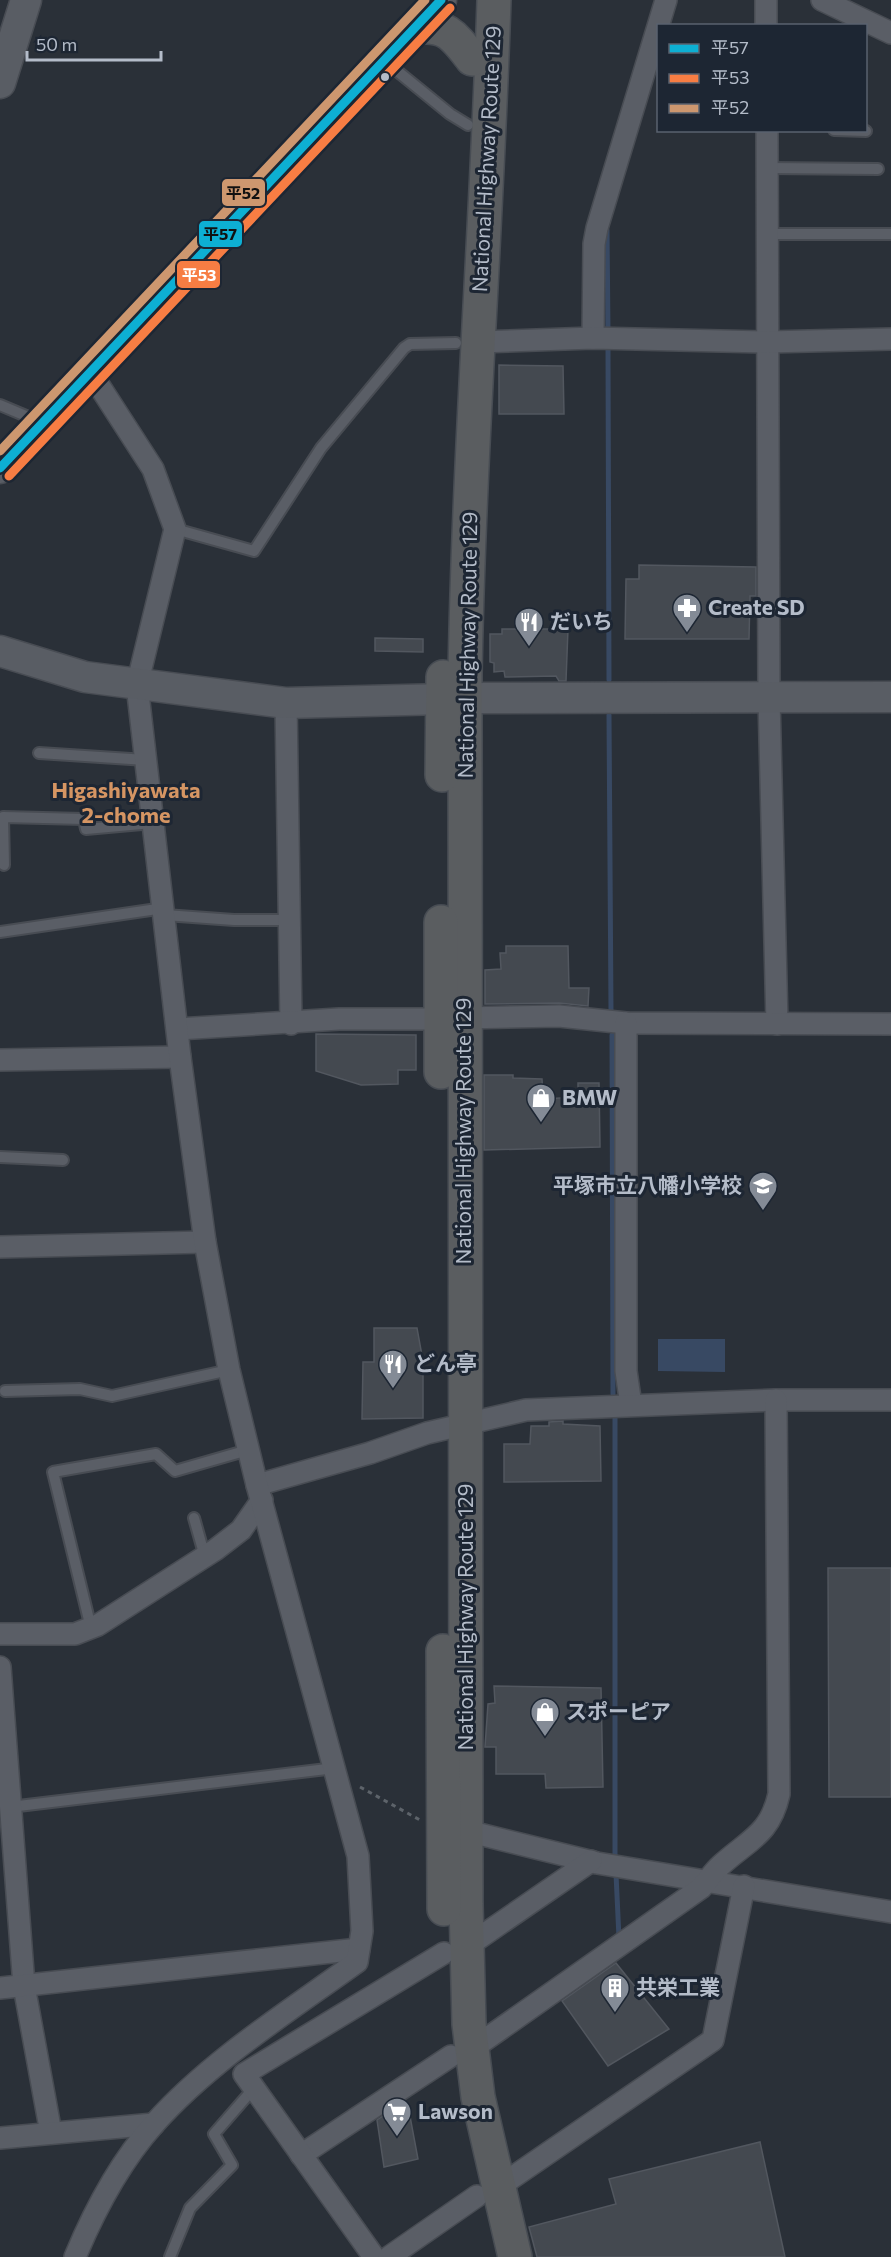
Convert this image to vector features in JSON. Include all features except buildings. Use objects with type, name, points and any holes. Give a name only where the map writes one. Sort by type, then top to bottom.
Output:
[{"type":"highway","name":"National Highway Route 129","points":[[474,0],[468,125],[467,342],[454,699],[452,1019],[455,1950],[465,2146],[515,2257]]},
{"type":"highway","name":"National Highway Route 129","points":[[467,342],[494,0]]},
{"type":"highway","points":[[429,9],[430,26],[454,37],[472,59]]},
{"type":"highway","name":"National Highway Route 129","points":[[454,1427],[467,1831],[455,1950]]},
{"type":"highway","name":"National Highway Route 129","points":[[487,2192],[492,2257]]},
{"type":"street","points":[[0,82],[26,0]]},
{"type":"street","points":[[659,24],[666,0]]},
{"type":"street","points":[[766,0],[766,24]]},
{"type":"street","points":[[822,0],[891,33]]},
{"type":"street","points":[[0,468],[386,62],[429,9]]},
{"type":"street","points":[[593,338],[594,244],[597,228],[657,30]]},
{"type":"street","points":[[767,132],[769,698],[777,1024]]},
{"type":"street","points":[[467,342],[593,338],[768,342],[891,339]]},
{"type":"street","points":[[75,2257],[93,2213],[122,2165],[154,2124],[196,2081],[357,1962],[362,1931],[358,1856],[248,1450],[229,1370],[205,1242],[180,1057],[137,685],[175,529],[153,470],[91,373]]},
{"type":"street","points":[[0,651],[86,677],[286,703],[454,699],[891,697]]},
{"type":"street","points":[[286,703],[291,1024]]},
{"type":"street","points":[[178,1029],[291,1024],[339,1019],[559,1016],[626,1023],[891,1024]]},
{"type":"street","points":[[626,1023],[626,1371],[631,1405]]},
{"type":"street","points":[[0,1060],[180,1057]]},
{"type":"street","points":[[0,1247],[205,1242]]},
{"type":"street","points":[[301,2154],[461,2052],[709,1880],[719,1867],[763,1832],[775,1814],[779,1794],[776,1400]]},
{"type":"street","points":[[0,1634],[75,1634],[91,1628],[205,1557],[241,1530],[260,1492],[454,1427],[526,1410],[776,1400],[891,1400]]},
{"type":"street","points":[[0,1667],[10,1807],[8,1878],[24,1986],[51,2133]]},
{"type":"street","points":[[467,1831],[591,1861],[891,1912]]},
{"type":"street","points":[[374,2257],[244,2074],[455,1950],[481,1939],[591,1861]]},
{"type":"street","points":[[389,2257],[713,2040],[744,1886]]},
{"type":"street","points":[[0,1988],[359,1949]]},
{"type":"street","points":[[0,2138],[154,2124]]},
{"type":"lane","points":[[386,62],[450,114],[468,125]]},
{"type":"lane","points":[[767,168],[878,169]]},
{"type":"lane","points":[[767,234],[891,234]]},
{"type":"lane","points":[[175,529],[254,551],[321,448],[404,348],[410,344],[467,342]]},
{"type":"lane","points":[[0,405],[43,423]]},
{"type":"lane","points":[[39,753],[146,760]]},
{"type":"lane","points":[[4,865],[3,817],[84,819],[86,829],[153,823]]},
{"type":"lane","points":[[0,932],[164,912],[234,920],[290,920]]},
{"type":"lane","points":[[0,1157],[63,1160]]},
{"type":"lane","points":[[5,1391],[80,1389],[112,1396],[229,1370]]},
{"type":"lane","points":[[91,1628],[53,1472],[156,1454],[175,1472],[248,1450]]},
{"type":"lane","points":[[194,1518],[205,1557]]},
{"type":"lane","points":[[10,1807],[336,1772]]},
{"type":"lane","points":[[170,2257],[190,2208],[232,2165],[214,2134],[254,2088]]},
{"type":"path","points":[[336,1772],[429,1824]]},
{"type":"water","points":[[658,1339],[725,1339],[725,1372],[658,1371]]},
{"type":"waterway","points":[[607,230],[608,330]]},
{"type":"waterway","points":[[608,348],[609,680]]},
{"type":"waterway","points":[[609,715],[611,1010]]},
{"type":"waterway","points":[[612,1035],[613,1394]]},
{"type":"waterway","points":[[615,1415],[615,1855]]},
{"type":"waterway","points":[[616,1874],[619,1938]]},
{"type":"transit line","name":"平52","points":[[0,451],[425,0]]},
{"type":"transit line","name":"平57","points":[[0,468],[441,0]]},
{"type":"transit line","name":"平53","points":[[9,476],[450,8]]},
{"type":"place","name":"Create SD","points":[[687,634]]},
{"type":"place","name":"だいち","points":[[529,648]]},
{"type":"place","name":"BMW","points":[[541,1124]]},
{"type":"place","name":"平塚市立八幡小学校","points":[[763,1212]]},
{"type":"place","name":"どん亭","points":[[393,1390]]},
{"type":"place","name":"スポーピア","points":[[545,1738]]},
{"type":"place","name":"共栄工業","points":[[615,2014]]},
{"type":"place","name":"Lawson","points":[[397,2138]]},
{"type":"district","name":"Higashiyawata 2-chome","points":[[126,802]]}]
